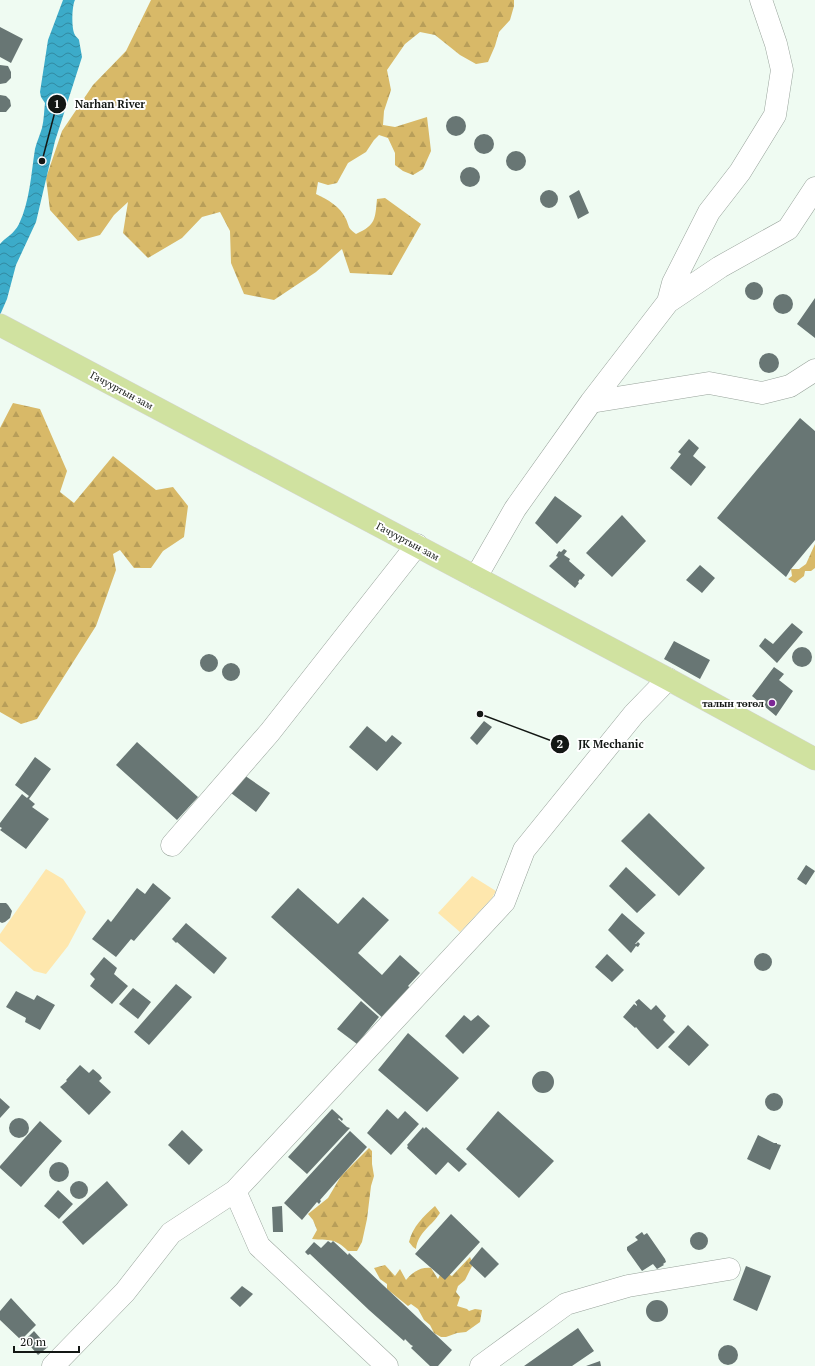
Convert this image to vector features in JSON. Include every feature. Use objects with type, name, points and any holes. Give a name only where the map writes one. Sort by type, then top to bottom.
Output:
[{"type":"main road","name":"Гачууртын зам","points":[[0,325],[668,679],[815,759]]},
{"type":"street","points":[[668,302],[672,283],[709,212],[740,172],[775,115],[782,70],[776,44],[760,0]]},
{"type":"street","points":[[476,577],[516,509],[591,402],[668,302],[720,267],[788,229],[815,188]]},
{"type":"street","points":[[591,402],[709,383],[762,393],[790,386],[815,370]]},
{"type":"street","points":[[172,845],[270,732],[417,546]]},
{"type":"street","points":[[53,1366],[125,1292],[171,1234],[235,1191],[504,902],[524,850],[634,714],[668,679]]},
{"type":"street","points":[[235,1191],[259,1246],[387,1366]]},
{"type":"street","points":[[481,1366],[566,1304],[628,1286],[729,1270]]},
{"type":"shaded area","points":[[46,869],[63,879],[86,912],[68,946],[46,974],[34,971],[0,941],[0,934]]},
{"type":"shaded area","points":[[472,876],[496,891],[492,898],[460,932],[438,913]]},
{"type":"green space","points":[[151,0],[514,0],[510,20],[499,32],[488,62],[476,64],[460,55],[435,35],[420,32],[405,44],[387,70],[391,90],[384,111],[383,125],[395,127],[427,117],[431,151],[423,169],[413,175],[403,171],[395,165],[395,153],[388,138],[379,135],[366,152],[348,163],[337,183],[328,185],[318,182],[316,194],[329,201],[340,210],[350,229],[356,234],[367,228],[373,221],[376,212],[377,199],[385,198],[421,224],[392,275],[350,273],[342,249],[316,272],[274,300],[244,294],[231,263],[230,231],[220,212],[202,217],[182,238],[148,258],[123,233],[128,202],[114,215],[100,235],[78,241],[50,210],[46,178],[62,131],[93,85],[126,51]]},
{"type":"green space","points":[[13,403],[40,409],[67,471],[60,492],[74,503],[113,456],[156,490],[173,487],[188,506],[184,537],[163,551],[151,568],[134,568],[120,550],[113,554],[116,570],[96,626],[37,719],[21,724],[0,712],[0,428]]},
{"type":"green space","points":[[815,544],[815,568],[811,571],[805,571],[804,576],[795,583],[788,579],[792,576],[791,569],[799,569],[806,564]]},
{"type":"green space","points":[[369,1148],[372,1151],[374,1176],[362,1242],[357,1251],[348,1251],[331,1240],[312,1239],[317,1230],[313,1220],[308,1214],[328,1198],[341,1176]]},
{"type":"green space","points":[[435,1206],[440,1213],[419,1238],[416,1249],[409,1242],[413,1231],[426,1214]]},
{"type":"green space","points":[[470,1257],[473,1264],[465,1280],[458,1286],[456,1292],[460,1297],[457,1306],[469,1311],[475,1309],[482,1310],[480,1322],[466,1332],[457,1333],[446,1337],[441,1337],[434,1333],[418,1309],[411,1304],[408,1306],[387,1289],[387,1284],[380,1279],[374,1268],[385,1265],[395,1276],[400,1269],[406,1280],[411,1275],[423,1268],[431,1268],[438,1279],[442,1271],[452,1276]]},
{"type":"water","points":[[63,0],[75,0],[72,23],[75,35],[79,40],[82,57],[55,141],[36,222],[16,265],[7,299],[0,315],[0,244],[17,227],[26,206],[35,149],[43,122],[45,103],[40,92],[48,40]]},
{"type":"building","points":[[0,27],[23,39],[11,63],[0,57]]},
{"type":"building","points":[[0,65],[8,66],[11,72],[11,78],[6,83],[0,84]]},
{"type":"building","points":[[0,95],[6,96],[10,100],[11,106],[6,112],[0,112]]},
{"type":"building","points":[[456,116],[463,119],[466,126],[463,133],[456,136],[449,133],[446,126],[449,119]]},
{"type":"building","points":[[484,134],[491,137],[494,144],[491,151],[484,154],[477,151],[474,144],[477,137]]},
{"type":"building","points":[[516,151],[523,154],[526,161],[523,168],[516,171],[509,168],[506,161],[509,154]]},
{"type":"building","points":[[466,167],[474,167],[480,173],[480,181],[474,187],[466,187],[460,181],[460,173]]},
{"type":"building","points":[[549,190],[555,193],[558,199],[555,205],[549,208],[543,205],[540,199],[543,193]]},
{"type":"building","points":[[579,190],[589,213],[578,219],[569,196]]},
{"type":"building","points":[[754,282],[760,285],[763,291],[760,297],[754,300],[748,297],[745,291],[748,285]]},
{"type":"building","points":[[783,294],[790,297],[793,304],[790,311],[783,314],[776,311],[773,304],[776,297]]},
{"type":"building","points":[[815,298],[815,338],[797,324]]},
{"type":"building","points":[[769,353],[776,356],[779,363],[776,370],[769,373],[762,370],[759,363],[762,356]]},
{"type":"building","points":[[800,418],[815,431],[815,540],[786,577],[717,518]]},
{"type":"building","points":[[689,439],[699,448],[693,456],[706,467],[691,486],[670,468],[681,454],[678,452]]},
{"type":"building","points":[[555,496],[582,516],[557,544],[535,523]]},
{"type":"building","points":[[622,515],[646,541],[612,577],[586,553]]},
{"type":"building","points":[[564,549],[567,551],[564,555],[570,559],[569,561],[585,575],[581,580],[580,579],[575,588],[549,566],[558,557],[556,556],[559,551],[561,552]]},
{"type":"building","points":[[700,565],[715,578],[702,593],[686,580]]},
{"type":"building","points":[[792,623],[803,632],[777,663],[759,646],[765,638],[773,644]]},
{"type":"building","points":[[674,641],[710,660],[700,679],[664,659]]},
{"type":"building","points":[[798,647],[806,647],[812,653],[812,661],[806,667],[798,667],[792,661],[792,653]]},
{"type":"building","points":[[205,654],[213,654],[218,659],[216,670],[213,672],[205,672],[200,667],[200,659]]},
{"type":"building","points":[[231,663],[237,666],[240,672],[237,678],[231,681],[225,678],[222,672],[225,666]]},
{"type":"building","points":[[774,667],[784,674],[779,680],[793,691],[776,716],[752,696]]},
{"type":"building","points":[[484,721],[492,727],[477,745],[470,738]]},
{"type":"building","points":[[367,726],[386,742],[392,735],[402,743],[377,771],[349,747]]},
{"type":"building","points":[[137,742],[198,797],[177,820],[116,765]]},
{"type":"building","points":[[35,757],[51,769],[29,799],[35,804],[32,807],[49,819],[26,849],[0,830],[2,828],[0,827],[0,823],[22,794],[27,798],[29,796],[15,785]]},
{"type":"building","points":[[244,775],[270,793],[256,812],[231,793]]},
{"type":"building","points":[[649,813],[705,868],[679,896],[621,841]]},
{"type":"building","points":[[806,865],[815,871],[806,885],[797,879]]},
{"type":"building","points":[[626,867],[656,895],[637,913],[609,886]]},
{"type":"building","points":[[153,883],[171,898],[134,941],[131,939],[116,957],[92,939],[108,919],[111,922],[137,888],[145,894]]},
{"type":"building","points":[[298,888],[338,924],[363,897],[389,920],[358,953],[382,975],[400,955],[420,973],[408,986],[413,990],[385,1020],[271,917]]},
{"type":"building","points":[[0,903],[6,903],[12,911],[10,918],[2,923],[0,922]]},
{"type":"building","points":[[622,913],[645,933],[635,944],[638,942],[640,944],[638,947],[636,946],[631,953],[608,930]]},
{"type":"building","points":[[186,923],[227,958],[214,974],[172,939]]},
{"type":"building","points":[[763,953],[769,956],[772,962],[769,968],[763,971],[757,968],[754,962],[757,956]]},
{"type":"building","points":[[607,954],[624,970],[612,982],[595,967]]},
{"type":"building","points":[[104,957],[117,968],[114,974],[128,986],[112,1004],[90,986],[95,979],[90,974]]},
{"type":"building","points":[[176,984],[192,997],[149,1045],[134,1032]]},
{"type":"building","points":[[133,988],[151,1002],[138,1019],[119,1004]]},
{"type":"building","points":[[16,991],[34,1000],[37,995],[55,1005],[40,1030],[25,1022],[26,1018],[6,1007]]},
{"type":"building","points":[[639,999],[651,1010],[656,1005],[666,1016],[663,1020],[675,1032],[658,1049],[636,1027],[635,1028],[623,1017],[634,1004],[637,1006],[635,1002]]},
{"type":"building","points":[[361,1001],[379,1017],[357,1044],[337,1029]]},
{"type":"building","points":[[464,1015],[471,1021],[478,1015],[490,1026],[463,1054],[445,1036]]},
{"type":"building","points":[[688,1025],[709,1045],[689,1066],[668,1047]]},
{"type":"building","points":[[408,1033],[459,1078],[427,1112],[378,1070]]},
{"type":"building","points":[[80,1065],[89,1073],[93,1069],[100,1075],[102,1078],[99,1081],[111,1092],[89,1115],[60,1087]]},
{"type":"building","points":[[543,1071],[547,1072],[553,1078],[553,1086],[547,1092],[543,1093],[539,1092],[533,1086],[532,1082],[533,1078],[539,1072]]},
{"type":"building","points":[[774,1093],[780,1096],[783,1102],[780,1108],[774,1111],[768,1108],[765,1102],[768,1096]]},
{"type":"building","points":[[0,1098],[10,1107],[0,1118]]},
{"type":"building","points":[[332,1109],[343,1119],[342,1121],[339,1118],[338,1119],[350,1128],[307,1174],[288,1157]]},
{"type":"building","points":[[387,1109],[398,1119],[405,1111],[419,1124],[391,1155],[367,1133]]},
{"type":"building","points":[[498,1111],[554,1161],[519,1198],[466,1149]]},
{"type":"building","points":[[19,1118],[26,1121],[29,1128],[26,1135],[19,1138],[12,1135],[9,1128],[12,1121]]},
{"type":"building","points":[[40,1121],[62,1141],[21,1187],[0,1168],[0,1166]]},
{"type":"building","points":[[423,1127],[424,1129],[426,1127],[467,1164],[459,1172],[448,1162],[436,1175],[407,1148],[407,1145]]},
{"type":"building","points":[[182,1130],[203,1150],[189,1165],[168,1145]]},
{"type":"building","points":[[350,1131],[367,1147],[320,1200],[321,1201],[319,1204],[317,1202],[302,1220],[284,1203]]},
{"type":"building","points":[[758,1135],[781,1145],[770,1170],[747,1159]]},
{"type":"building","points":[[59,1162],[66,1165],[69,1172],[66,1179],[59,1182],[52,1179],[49,1172],[52,1165]]},
{"type":"building","points":[[79,1181],[85,1184],[88,1190],[85,1196],[79,1199],[73,1196],[70,1190],[73,1184]]},
{"type":"building","points":[[107,1181],[128,1205],[83,1245],[62,1222]]},
{"type":"building","points":[[58,1190],[73,1204],[59,1219],[44,1206]]},
{"type":"building","points":[[282,1206],[283,1232],[273,1232],[272,1207]]},
{"type":"building","points":[[451,1214],[480,1242],[445,1280],[415,1254]]},
{"type":"building","points":[[642,1232],[644,1235],[647,1233],[665,1259],[666,1262],[663,1264],[664,1265],[657,1269],[653,1264],[642,1271],[627,1250],[627,1247],[638,1240],[635,1237]]},
{"type":"building","points":[[695,1232],[703,1232],[708,1237],[706,1248],[703,1250],[695,1250],[690,1245],[690,1237]]},
{"type":"building","points":[[328,1241],[331,1243],[333,1241],[348,1255],[349,1253],[452,1350],[438,1366],[430,1366],[411,1348],[413,1346],[405,1339],[404,1341],[310,1254],[308,1255],[305,1252],[314,1242],[321,1248]]},
{"type":"building","points":[[482,1247],[499,1264],[485,1278],[469,1263]]},
{"type":"building","points":[[746,1266],[771,1276],[757,1311],[733,1300]]},
{"type":"building","points":[[242,1286],[253,1294],[240,1307],[230,1298]]},
{"type":"building","points":[[11,1298],[36,1325],[21,1340],[0,1320],[0,1311]]},
{"type":"building","points":[[657,1300],[661,1301],[667,1307],[667,1315],[661,1321],[657,1322],[653,1321],[647,1315],[646,1311],[647,1307],[653,1301]]},
{"type":"building","points":[[578,1328],[594,1351],[572,1366],[524,1366]]},
{"type":"building","points":[[34,1331],[48,1347],[38,1355],[25,1340]]},
{"type":"building","points":[[728,1345],[735,1348],[738,1355],[735,1362],[728,1365],[721,1362],[718,1355],[721,1348]]},
{"type":"building","points":[[600,1361],[601,1366],[586,1366]]},
{"type":"place","name":"Narhan River","points":[[42,161]]},
{"type":"place","name":"талын төгөл","points":[[772,703]]},
{"type":"place","name":"JK Mechanic","points":[[480,714]]}]
